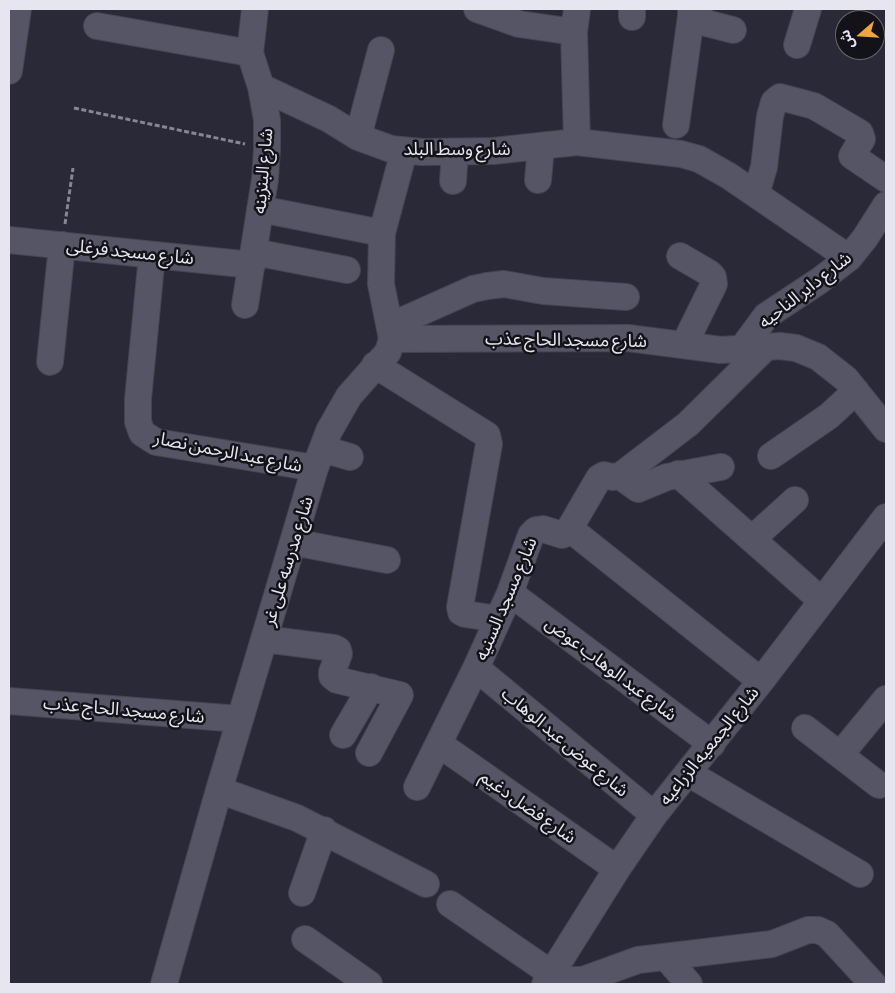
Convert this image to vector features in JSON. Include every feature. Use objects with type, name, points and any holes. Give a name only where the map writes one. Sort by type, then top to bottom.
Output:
[{"type":"street","name":"شارع البنزينه","points":[[245,305],[266,179],[267,120],[261,87],[250,53],[255,9]]},
{"type":"street","points":[[477,9],[519,24],[576,20],[577,142]]},
{"type":"street","points":[[797,45],[808,9]]},
{"type":"street","points":[[676,125],[692,10],[700,15],[702,22],[733,30]]},
{"type":"street","points":[[9,69],[14,22]]},
{"type":"street","points":[[97,26],[250,53]]},
{"type":"street","points":[[358,137],[381,50]]},
{"type":"street","name":"شارع وسط البلد","points":[[261,87],[329,119],[358,137],[390,149],[455,152],[541,147],[577,142],[681,154],[699,159],[756,194],[849,258]]},
{"type":"street","points":[[756,194],[764,167],[770,116],[774,102],[780,97],[814,106],[860,133],[862,139],[852,156],[886,179]]},
{"type":"street","points":[[538,180],[541,147]]},
{"type":"street","points":[[404,151],[382,233],[381,284],[391,332],[472,289],[487,286],[504,284],[543,292],[626,297]]},
{"type":"street","points":[[453,181],[455,152]]},
{"type":"street","name":"شارع داير الناحيه","points":[[753,348],[766,316],[849,258],[865,238],[886,205]]},
{"type":"street","points":[[260,209],[382,233]]},
{"type":"street","name":"شارع مسجد فرغلى","points":[[9,240],[152,255],[253,259],[347,270]]},
{"type":"street","points":[[50,362],[62,245]]},
{"type":"street","name":"شارع عبد الرحمن نصار","points":[[152,255],[138,399],[138,422],[142,433],[156,442],[319,458]]},
{"type":"street","points":[[680,256],[709,273],[713,278],[714,284],[684,345]]},
{"type":"street","name":"شارع مسجد الحاج عذب","points":[[391,332],[628,338],[684,345],[796,348],[818,357],[846,379],[886,429]]},
{"type":"street","name":"شارع مدرسه على غر","points":[[164,984],[219,790],[319,458],[330,431],[349,396],[388,352],[391,332]]},
{"type":"street","points":[[753,348],[688,424],[620,476],[604,475],[599,478],[570,529],[761,681]]},
{"type":"street","points":[[375,365],[486,435],[489,444],[460,607],[461,612],[465,614],[498,619]]},
{"type":"street","points":[[771,456],[829,416],[856,391]]},
{"type":"street","points":[[319,458],[350,457]]},
{"type":"street","points":[[620,476],[638,489],[678,474],[721,467]]},
{"type":"street","points":[[678,474],[822,601]]},
{"type":"street","points":[[752,539],[795,500]]},
{"type":"street","name":"شارع الجمعيه الزراعيه","points":[[549,979],[617,869],[654,815],[712,744],[886,517]]},
{"type":"street","name":"شارع مسجد السنيه","points":[[417,787],[476,668],[510,593],[531,535],[536,530],[543,529],[562,535],[570,529]]},
{"type":"street","points":[[293,542],[387,560]]},
{"type":"street","name":"شارع عبد الوهاب عوض","points":[[510,593],[712,744]]},
{"type":"street","points":[[264,639],[334,648],[338,650],[339,654],[332,676],[336,680],[400,695],[369,753]]},
{"type":"street","name":"شارع عوض عبد الوهاب","points":[[476,668],[654,815]]},
{"type":"street","points":[[343,734],[371,687]]},
{"type":"street","points":[[840,755],[886,700]]},
{"type":"street","name":"شارع مسجد الحاج عذب","points":[[9,701],[240,719]]},
{"type":"street","points":[[805,728],[879,785]]},
{"type":"street","name":"شارع فضل دغيم","points":[[439,744],[617,869]]},
{"type":"street","points":[[688,773],[860,874]]},
{"type":"street","points":[[219,790],[298,818],[426,884]]},
{"type":"street","points":[[302,893],[324,830]]},
{"type":"street","points":[[450,904],[549,979],[559,978],[576,982],[598,980],[623,964],[772,944],[808,930],[818,930],[827,934],[873,984]]},
{"type":"street","points":[[305,939],[369,984]]},
{"type":"street","points":[[666,957],[689,984]]},
{"type":"path","points":[[74,108],[267,149]]},
{"type":"path","points":[[62,245],[73,168]]}]
